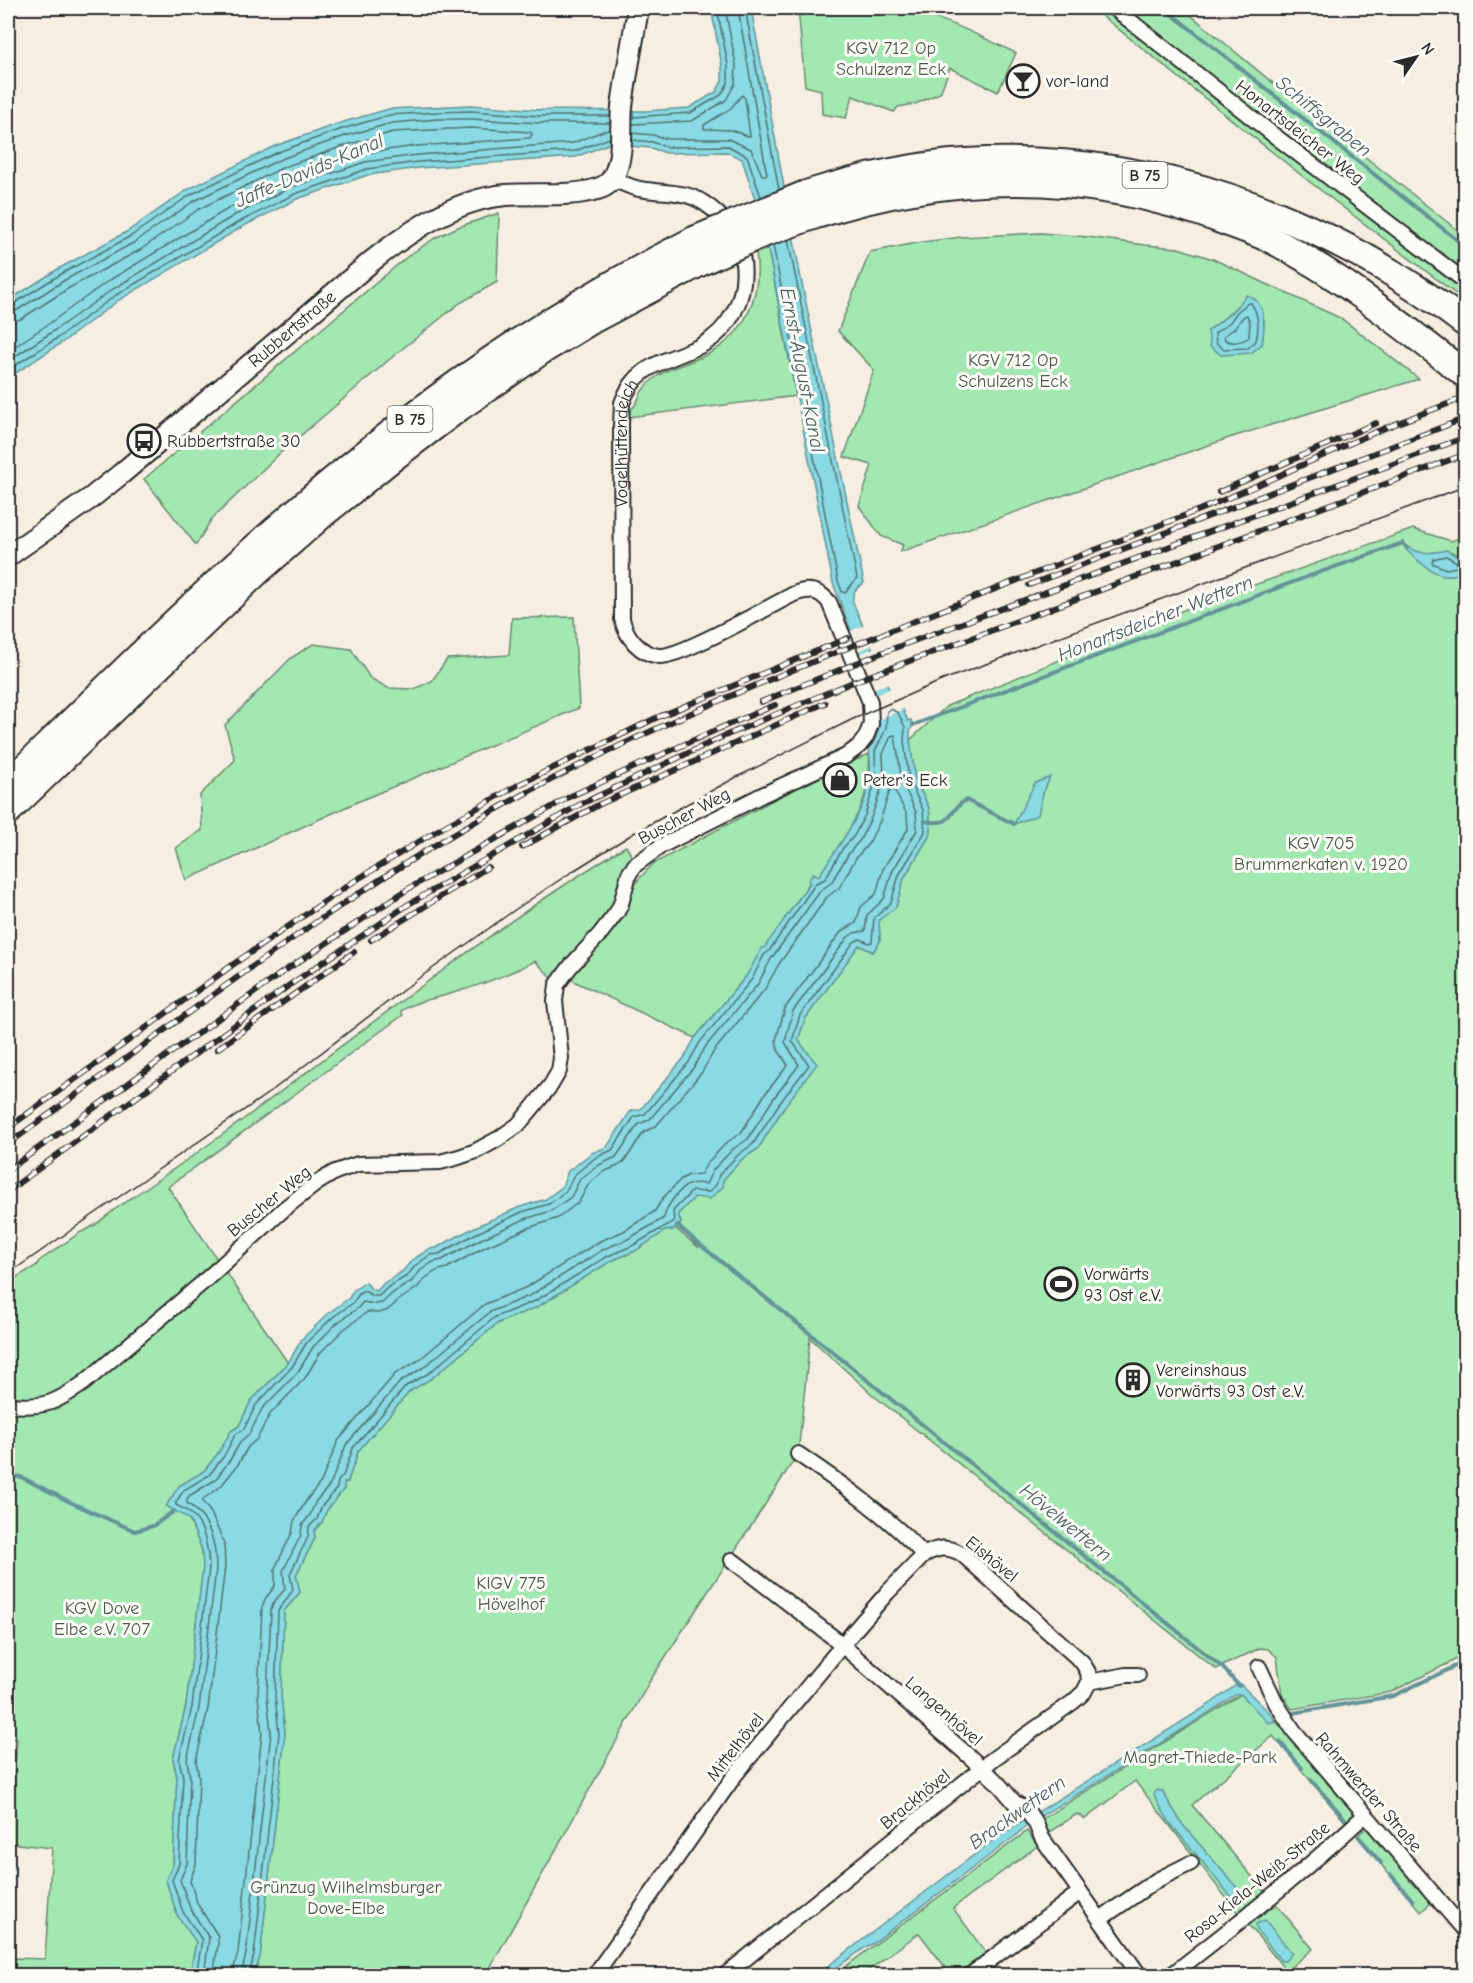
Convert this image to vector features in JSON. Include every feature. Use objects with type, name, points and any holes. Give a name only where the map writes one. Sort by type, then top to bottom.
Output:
[{"type":"highway","name":"B 75","points":[[8,784],[233,568],[330,483],[457,384],[510,347],[605,288],[700,250],[760,235],[853,180],[890,172],[964,162],[1068,162],[1121,169],[1233,198],[1282,217],[1345,246],[1397,276],[1466,324]]},
{"type":"highway","name":"B 75","points":[[809,205],[851,203],[898,193],[980,182],[1062,184],[1102,188],[1154,198],[1188,207],[1266,238],[1312,262],[1391,317],[1466,375]]},
{"type":"highway","name":"B 75","points":[[8,811],[257,572],[323,514],[460,407],[540,352],[603,314],[700,250]]},
{"type":"street","points":[[612,178],[619,160],[622,109],[638,8]]},
{"type":"street","name":"Honartsdeicher Weg","points":[[1114,8],[1271,133],[1466,282]]},
{"type":"street","name":"Rubbertstraße","points":[[8,556],[92,498],[404,236],[434,218],[468,204],[502,195],[589,191],[603,187],[612,178]]},
{"type":"street","name":"Vogelhüttendeich","points":[[612,178],[631,187],[683,194],[703,202],[718,213],[731,229],[741,249],[744,270],[742,293],[738,304],[721,330],[705,343],[647,368],[629,387],[622,403],[621,511],[624,627],[632,641],[638,646],[652,654],[668,655],[794,594],[806,591],[817,592],[824,596],[832,608],[870,702],[870,729],[853,751]]},
{"type":"street","name":"Buscher Weg","points":[[8,1405],[41,1406],[48,1404],[64,1397],[84,1383],[201,1284],[285,1208],[335,1172],[358,1164],[440,1162],[476,1151],[510,1131],[529,1112],[559,1071],[561,1058],[555,1001],[557,985],[617,912],[628,874],[635,865],[661,846],[853,751]]},
{"type":"street","points":[[798,1454],[857,1495],[924,1555]]},
{"type":"street","name":"Eishövel","points":[[924,1555],[943,1548],[949,1548],[962,1554],[1082,1662],[1088,1672],[1089,1682]]},
{"type":"street","name":"Mittelhövel","points":[[594,1976],[735,1775],[887,1593],[924,1555]]},
{"type":"street","name":"Langenhövel","points":[[732,1560],[843,1645],[982,1768],[1015,1803],[1026,1809],[1042,1838],[1140,1976]]},
{"type":"street","name":"Rahmwerder Straße","points":[[1258,1667],[1287,1723],[1466,1932]]},
{"type":"street","points":[[1089,1682],[1138,1675]]},
{"type":"street","name":"Brackhövel","points":[[724,1976],[982,1768],[1073,1702],[1084,1692],[1089,1682]]},
{"type":"street","name":"Rosa-Kiela-Weiß-Straße","points":[[1170,1976],[1336,1843],[1365,1815]]},
{"type":"street","points":[[1100,1919],[1157,1880],[1191,1863]]},
{"type":"street","points":[[969,1976],[1080,1892]]},
{"type":"green space","name":"KGV 712 Op Schulzenz Eck","points":[[842,6],[903,10],[953,24],[1016,53],[998,92],[950,68],[940,93],[915,104],[898,107],[894,112],[853,96],[846,118],[822,114],[821,90],[805,86],[798,8]]},
{"type":"green space","points":[[1092,8],[1182,8],[1465,236],[1465,301],[1306,179]]},
{"type":"green space","points":[[499,213],[497,282],[460,303],[397,353],[278,455],[211,520],[196,545],[144,479],[408,256],[435,238],[458,227]]},
{"type":"green space","name":"KGV 712 Op Schulzens Eck","points":[[1041,233],[1178,248],[1213,259],[1342,319],[1419,379],[1232,437],[900,552],[903,545],[881,536],[859,506],[872,465],[844,457],[874,370],[838,331],[870,252],[962,237]],"holes":[[[1247,295],[1264,320],[1262,344],[1208,331]]]},
{"type":"green space","points":[[768,249],[796,396],[629,417],[630,410],[636,404],[642,391],[655,378],[710,353],[734,335],[749,311],[754,297],[757,283],[756,253]]},
{"type":"green space","points":[[1413,529],[1451,541],[1465,536],[1465,551],[1459,556],[1452,552],[1421,553],[1409,548],[1453,575],[1465,571],[1465,1655],[1391,1692],[1292,1709],[1282,1695],[1277,1657],[1268,1649],[1260,1648],[1216,1669],[874,1396],[810,1338],[798,1454],[651,1679],[486,1975],[254,1976],[260,1957],[285,1733],[281,1696],[284,1611],[300,1592],[296,1575],[315,1538],[314,1531],[344,1489],[343,1483],[348,1482],[358,1451],[410,1391],[432,1378],[498,1323],[537,1307],[611,1261],[635,1251],[665,1231],[675,1228],[699,1248],[679,1225],[681,1223],[678,1214],[695,1196],[723,1187],[723,1180],[742,1159],[758,1149],[784,1107],[798,1040],[805,1019],[859,945],[873,952],[880,941],[879,920],[896,906],[904,878],[931,833],[929,808],[915,779],[910,740],[947,706],[1178,612]],"holes":[[[1049,778],[1038,814],[1015,823],[1026,803]]]},
{"type":"green space","points":[[574,617],[579,708],[357,802],[186,880],[176,848],[202,830],[200,795],[235,760],[225,725],[291,658],[313,644],[351,649],[370,678],[388,688],[414,689],[432,681],[447,659],[509,655],[512,618]]},
{"type":"green space","points":[[869,754],[867,789],[847,834],[819,877],[813,873],[810,882],[747,975],[695,1038],[567,978],[630,896],[638,880],[653,864],[775,799]]},
{"type":"green space","name":"KGV Dove Elbe e.V. 707","points":[[626,846],[633,858],[612,915],[553,979],[535,961],[485,983],[407,1007],[401,1011],[403,1015],[168,1187],[288,1363],[251,1401],[239,1426],[231,1431],[219,1452],[204,1471],[179,1486],[202,1550],[203,1567],[186,1706],[173,1759],[177,1777],[173,1864],[166,1880],[177,1915],[196,1941],[190,1975],[11,1975],[12,1958],[45,1959],[52,1848],[9,1843],[17,1739],[8,1738],[8,1282],[36,1266],[39,1261],[95,1225],[207,1146],[521,914]]},
{"type":"green space","name":"Magret-Thiede-Park","points":[[1241,1694],[1268,1722],[1275,1721],[1294,1738],[1293,1744],[1299,1750],[1304,1750],[1326,1776],[1326,1782],[1332,1789],[1338,1789],[1356,1814],[1346,1823],[1273,1736],[1192,1805],[1265,1892],[1238,1913],[1135,1781],[1085,1819],[1077,1814],[1048,1833],[1042,1819]]},
{"type":"green space","points":[[1369,1825],[1376,1834],[1375,1840],[1381,1847],[1386,1846],[1410,1875],[1409,1880],[1415,1887],[1420,1886],[1433,1901],[1421,1912],[1357,1836]]},
{"type":"green space","points":[[1027,1831],[1037,1845],[1036,1847],[953,1908],[986,1953],[956,1975],[951,1975],[919,1933],[862,1975],[833,1976]]},
{"type":"green space","points":[[1276,1904],[1313,1949],[1286,1971],[1249,1925]]},
{"type":"water","points":[[711,8],[751,8],[801,279],[864,583],[855,591],[853,602],[896,706],[901,705],[908,721],[911,720],[913,725],[910,740],[915,779],[929,808],[931,833],[904,878],[896,907],[879,920],[880,941],[873,952],[859,945],[805,1019],[798,1040],[817,1064],[784,1107],[758,1149],[742,1159],[723,1180],[723,1187],[710,1199],[695,1197],[678,1214],[681,1223],[673,1230],[665,1231],[635,1251],[611,1261],[537,1307],[498,1323],[432,1378],[410,1391],[358,1451],[348,1482],[344,1483],[344,1489],[314,1531],[315,1538],[296,1575],[300,1592],[284,1611],[281,1696],[285,1733],[260,1957],[254,1975],[190,1975],[196,1942],[177,1915],[166,1880],[173,1864],[177,1777],[173,1759],[186,1706],[203,1567],[202,1550],[189,1519],[166,1506],[179,1486],[204,1471],[219,1452],[231,1431],[239,1426],[251,1401],[288,1363],[302,1339],[329,1313],[349,1298],[354,1290],[366,1282],[371,1289],[377,1291],[384,1283],[403,1271],[412,1260],[429,1249],[436,1248],[520,1207],[546,1199],[562,1187],[568,1171],[592,1153],[607,1147],[630,1112],[640,1110],[684,1058],[695,1038],[747,975],[762,948],[810,883],[808,881],[813,873],[819,876],[850,828],[868,789],[869,748],[877,735],[881,710],[833,583],[764,227],[742,159],[727,152],[666,153],[651,148],[608,144],[576,157],[419,168],[368,175],[297,199],[242,227],[119,300],[63,342],[8,378],[8,301],[58,269],[128,231],[187,190],[275,146],[340,123],[389,109],[471,105],[541,110],[645,111],[689,108],[716,92],[722,81],[722,66]]},
{"type":"water","points":[[1247,295],[1258,303],[1263,315],[1262,344],[1251,353],[1221,355],[1210,346],[1208,331]]},
{"type":"water","points":[[1409,548],[1427,553],[1447,550],[1456,556],[1465,551],[1465,571],[1454,575],[1439,574],[1406,550]]},
{"type":"water","points":[[1050,777],[1042,796],[1038,815],[1014,824],[1035,783]]},
{"type":"water","points":[[1239,1683],[1271,1714],[1275,1721],[1268,1723],[1241,1694],[1235,1695],[1031,1823],[872,1944],[826,1975],[815,1976],[995,1839],[1210,1704]]},
{"type":"water","points":[[1158,1790],[1162,1791],[1183,1825],[1244,1896],[1245,1899],[1241,1904],[1237,1904],[1170,1823],[1154,1796]]},
{"type":"water","points":[[1265,1920],[1292,1953],[1285,1961],[1281,1961],[1257,1930],[1256,1924]]},
{"type":"pier","points":[[865,625],[873,645],[856,652],[848,632]]},
{"type":"pier","points":[[874,648],[889,683],[871,690],[857,655]]},
{"type":"pier","points":[[892,688],[898,703],[903,702],[906,708],[876,721],[878,710],[873,696]]},
{"type":"waterway","name":"Schiffsgraben","points":[[1164,8],[1466,247]]},
{"type":"waterway","name":"Honartsdeicher Wettern","points":[[913,725],[1312,575],[1403,543],[1407,548]]},
{"type":"waterway","name":"Honartsdeicher Wettern","points":[[925,821],[942,822],[946,820],[966,800],[1014,824]]},
{"type":"waterway","name":"Hövelwettern","points":[[677,1226],[1223,1668],[1239,1686]]},
{"type":"waterway","points":[[8,1482],[14,1476],[21,1477],[135,1531],[153,1526],[174,1511]]},
{"type":"waterway","name":"Hövelwettern","points":[[1287,1714],[1393,1696],[1466,1661]]},
{"type":"waterway","points":[[1280,1742],[1302,1768]]},
{"type":"waterway","points":[[1311,1780],[1346,1820]]},
{"type":"waterway","points":[[1359,1837],[1381,1863]]},
{"type":"waterway","points":[[1391,1875],[1413,1901]]},
{"type":"tram line","points":[[8,1274],[270,1092],[415,981],[516,909],[634,833],[733,779],[853,719],[943,680],[1466,486]]},
{"type":"railway","points":[[8,1144],[314,923],[441,842],[565,772],[687,715],[811,662],[1199,510],[1373,433],[1466,397]]},
{"type":"railway","points":[[1029,585],[1466,418]]},
{"type":"railway","points":[[1219,492],[1376,423]]},
{"type":"railway","points":[[761,702],[881,653],[1466,437]]},
{"type":"railway","points":[[8,1191],[291,984],[409,904],[579,805],[722,737],[853,682],[1466,454]]},
{"type":"railway","points":[[8,1128],[238,961],[353,882],[438,830],[518,785],[656,718],[848,638]]},
{"type":"railway","points":[[522,847],[600,804],[825,703]]},
{"type":"railway","points":[[8,1170],[283,972],[408,889],[571,796],[775,705]]},
{"type":"railway","points":[[371,940],[488,867]]},
{"type":"railway","points":[[217,1049],[354,952]]},
{"type":"place","name":"vor-land","points":[[1023,81]]},
{"type":"place","name":"Rubbertstraße 30","points":[[144,441]]},
{"type":"place","name":"Peter's Eck","points":[[840,780]]},
{"type":"place","name":"Vorwärts 93 Ost e.V.","points":[[1061,1284]]},
{"type":"place","name":"Vereinshaus Vorwärts 93 Ost e.V.","points":[[1133,1380]]},
{"type":"water label","name":"Jaffe-Davids-Kanal","points":[[309,170]]},
{"type":"water label","name":"Ernst-August-Kanal","points":[[803,370]]},
{"type":"water label","name":"Brackwettern","points":[[1017,1812]]},
{"type":"park label","name":"KGV 705 Brummerkaten v. 1920","points":[[1321,853]]},
{"type":"park label","name":"KlGV 775 Hövelhof","points":[[511,1593]]},
{"type":"park label","name":"Grünzug Wilhelmsburger Dove-Elbe","points":[[346,1897]]}]
